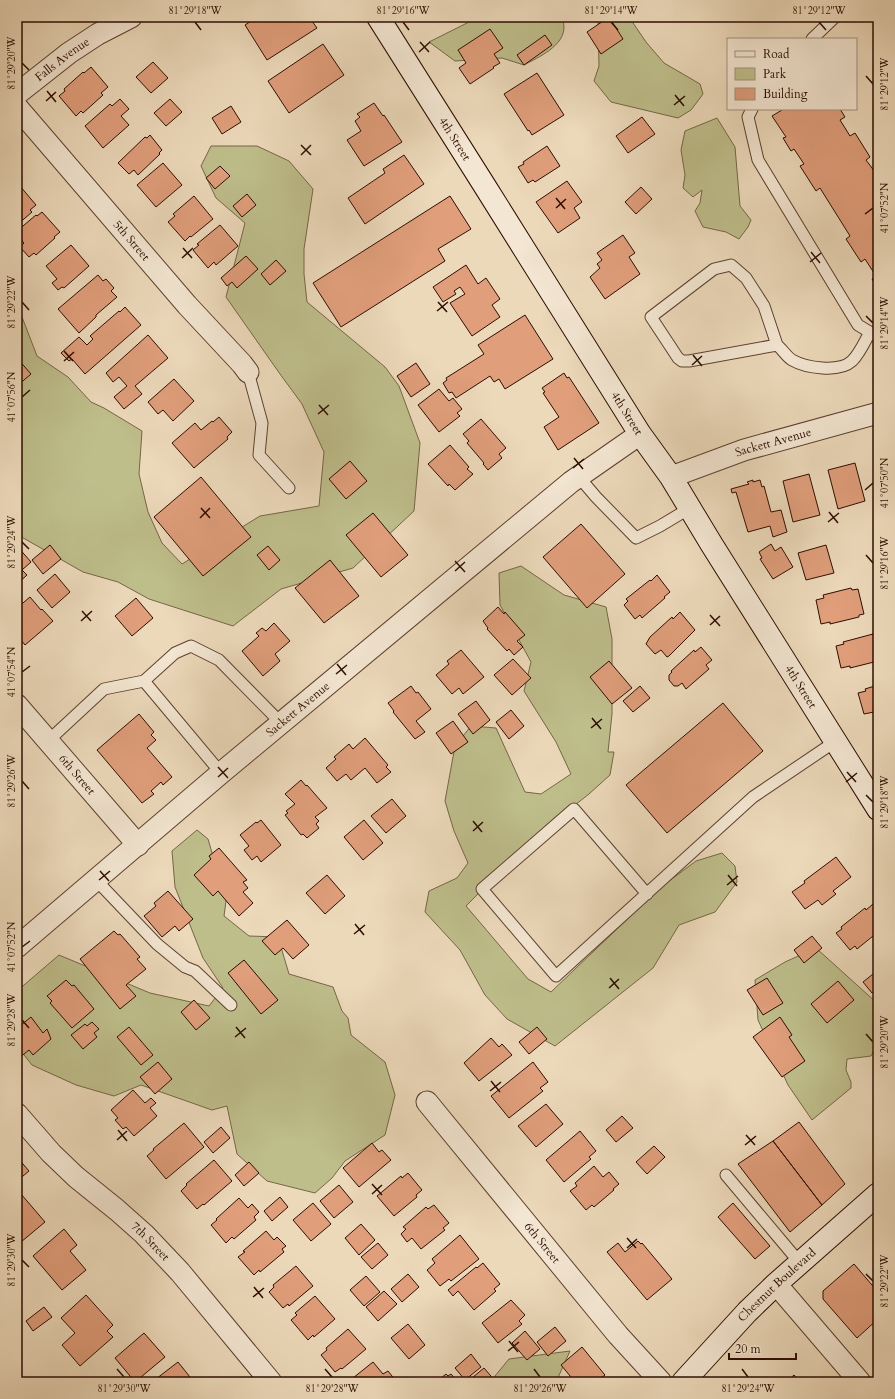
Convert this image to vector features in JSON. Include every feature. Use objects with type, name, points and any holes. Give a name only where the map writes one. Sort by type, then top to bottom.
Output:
[{"type":"street","name":"Falls Avenue","points":[[17,94],[69,53],[98,34],[131,17]]},
{"type":"street","name":"4th Street","points":[[378,17],[640,434],[671,477],[878,809]]},
{"type":"street","name":"5th Street","points":[[17,107],[158,272],[248,372]]},
{"type":"street","name":"Sackett Avenue","points":[[671,477],[744,450],[878,413]]},
{"type":"street","name":"Sackett Avenue","points":[[17,947],[221,773],[579,477],[640,434]]},
{"type":"street","name":"6th Street","points":[[17,705],[138,845]]},
{"type":"street","name":"6th Street","points":[[427,1102],[609,1324],[661,1382]]},
{"type":"street","name":"7th Street","points":[[17,1114],[51,1153],[76,1177],[118,1210],[144,1234],[180,1272],[271,1382]]},
{"type":"street","name":"Chestnut Boulevard","points":[[683,1382],[747,1312],[776,1284],[878,1194]]},
{"type":"street","points":[[776,1284],[860,1382]]},
{"type":"lane","points":[[813,38],[835,17]]},
{"type":"lane","points":[[752,110],[748,118],[758,160],[858,325],[874,335],[862,347],[851,362],[834,368],[812,367],[791,360],[777,345],[764,306],[746,278],[731,265],[714,269],[652,317],[678,358],[682,361],[777,345]]},
{"type":"lane","points":[[248,372],[262,423],[259,455],[289,488]]},
{"type":"lane","points":[[579,477],[596,497],[636,538],[690,508]]},
{"type":"lane","points":[[48,741],[104,689],[144,681],[175,653],[191,646],[219,660],[281,724]]},
{"type":"lane","points":[[144,681],[221,773]]},
{"type":"lane","points":[[647,894],[574,809],[482,889],[556,976],[647,894],[754,797],[836,741]]},
{"type":"lane","points":[[96,880],[157,944],[185,967],[194,972],[231,1005]]},
{"type":"lane","points":[[726,1175],[800,1263]]},
{"type":"green space","points":[[479,17],[563,17],[563,34],[560,40],[550,50],[524,65],[502,58],[455,61],[429,42]]},
{"type":"green space","points":[[598,17],[629,17],[646,42],[664,63],[700,84],[703,94],[691,110],[678,118],[611,102],[594,81],[599,66]]},
{"type":"green space","points":[[717,118],[735,147],[740,206],[751,220],[748,227],[739,239],[726,232],[703,227],[695,211],[700,203],[702,190],[693,197],[683,188],[685,175],[681,150],[685,131]]},
{"type":"green space","points":[[211,146],[257,146],[289,161],[313,189],[304,249],[304,274],[307,302],[385,367],[399,386],[420,443],[414,511],[353,568],[281,589],[233,626],[149,599],[118,582],[83,572],[18,535],[17,304],[37,356],[68,377],[91,402],[104,408],[142,431],[139,474],[148,512],[162,543],[182,564],[260,516],[319,506],[324,452],[302,404],[226,297],[245,223],[216,198],[201,166]]},
{"type":"green space","points":[[521,566],[564,595],[606,607],[612,639],[612,714],[608,752],[614,752],[610,775],[589,794],[533,838],[466,906],[528,979],[551,992],[661,887],[696,861],[722,853],[735,866],[737,882],[715,912],[679,925],[653,968],[555,1046],[507,1019],[485,995],[460,950],[425,912],[429,891],[457,878],[468,863],[454,831],[445,801],[455,746],[471,726],[496,728],[525,792],[541,794],[571,774],[556,742],[524,691],[531,662],[500,605],[499,573]]},
{"type":"green space","points":[[197,830],[208,839],[226,901],[224,916],[249,936],[278,937],[289,974],[333,987],[342,1011],[348,1018],[351,1035],[385,1062],[395,1095],[385,1135],[345,1161],[332,1178],[315,1193],[267,1181],[237,1154],[227,1106],[212,1110],[141,1085],[114,1096],[76,1085],[32,1065],[17,1046],[17,991],[59,955],[150,993],[209,1006],[223,988],[203,958],[175,887],[172,851]]},
{"type":"green space","points":[[816,948],[878,1004],[878,1043],[871,1056],[847,1059],[846,1070],[851,1082],[851,1088],[812,1120],[788,1085],[758,1020],[755,980],[785,962]]},
{"type":"green space","points":[[570,1351],[556,1382],[490,1382],[509,1359]]},
{"type":"building","points":[[257,17],[309,17],[317,28],[267,60],[245,25]]},
{"type":"building","points":[[609,17],[623,39],[601,54],[587,32]]},
{"type":"building","points":[[490,29],[503,48],[494,54],[500,63],[470,84],[459,68],[466,63],[458,50]]},
{"type":"building","points":[[545,35],[552,45],[524,65],[517,55]]},
{"type":"building","points":[[323,44],[344,75],[289,113],[268,81]]},
{"type":"building","points":[[153,62],[168,78],[151,93],[136,77]]},
{"type":"building","points":[[91,67],[108,87],[101,93],[103,95],[83,113],[81,111],[76,116],[59,96],[65,91],[64,89]]},
{"type":"building","points":[[537,73],[564,115],[532,135],[504,94]]},
{"type":"building","points":[[120,99],[129,109],[121,116],[129,125],[103,148],[85,126],[110,104],[112,106]]},
{"type":"building","points":[[170,99],[182,112],[166,126],[154,113]]},
{"type":"building","points":[[374,103],[402,142],[364,166],[347,140],[361,131],[355,121],[360,117],[357,114]]},
{"type":"building","points":[[231,106],[241,122],[222,134],[212,118]]},
{"type":"building","points":[[782,110],[841,110],[845,117],[840,120],[850,136],[855,133],[870,157],[866,160],[878,176],[878,289],[872,279],[876,276],[865,259],[861,262],[846,239],[850,236],[820,188],[816,191],[800,166],[804,164],[794,149],[791,151],[783,138],[786,137],[772,116]]},
{"type":"building","points":[[642,117],[655,134],[628,153],[616,136]]},
{"type":"building","points":[[150,135],[162,150],[159,153],[160,154],[138,175],[134,170],[129,174],[118,163],[145,137],[147,138]]},
{"type":"building","points":[[547,146],[560,166],[535,182],[533,180],[528,183],[518,167]]},
{"type":"building","points":[[404,155],[424,184],[365,224],[348,198],[385,173],[383,169]]},
{"type":"building","points":[[163,163],[182,185],[156,207],[137,185]]},
{"type":"building","points":[[220,166],[230,176],[215,189],[206,178]]},
{"type":"building","points":[[567,181],[582,202],[574,208],[580,218],[558,233],[536,202]]},
{"type":"building","points":[[20,186],[36,205],[30,210],[32,212],[17,225],[17,188]]},
{"type":"building","points":[[641,187],[652,199],[636,214],[625,202]]},
{"type":"building","points":[[247,194],[256,205],[242,217],[233,206]]},
{"type":"building","points":[[194,196],[213,219],[185,241],[168,222],[175,216],[173,214]]},
{"type":"building","points":[[450,196],[471,229],[438,249],[445,261],[341,327],[313,283]]},
{"type":"building","points":[[42,212],[60,232],[36,255],[34,253],[29,257],[20,247],[24,243],[17,235],[17,231],[36,215],[37,216]]},
{"type":"building","points":[[220,225],[238,246],[216,265],[214,262],[208,268],[193,250],[199,245],[197,244]]},
{"type":"building","points":[[623,235],[635,253],[629,257],[640,274],[605,299],[590,277],[600,268],[597,264],[602,260],[597,253]]},
{"type":"building","points":[[71,245],[89,266],[64,288],[62,287],[58,290],[52,283],[57,279],[46,266]]},
{"type":"building","points":[[246,256],[258,269],[237,288],[232,282],[227,286],[221,278]]},
{"type":"building","points":[[276,260],[286,271],[270,285],[261,274]]},
{"type":"building","points":[[466,265],[478,284],[486,278],[500,299],[492,305],[500,317],[472,336],[450,303],[465,294],[460,287],[454,291],[456,294],[443,302],[433,287]]},
{"type":"building","points":[[98,275],[103,281],[106,279],[114,288],[111,291],[117,297],[96,315],[96,317],[79,333],[58,309]]},
{"type":"building","points":[[125,307],[141,325],[85,374],[72,359],[69,361],[61,353],[79,337],[87,345],[93,339],[90,336]]},
{"type":"building","points":[[525,315],[553,359],[505,389],[499,379],[494,382],[490,376],[456,398],[452,392],[449,393],[443,383],[447,380],[446,378],[484,354],[478,345]]},
{"type":"building","points":[[148,335],[168,358],[135,386],[142,394],[124,409],[114,397],[127,386],[119,377],[113,382],[106,373]]},
{"type":"building","points":[[17,358],[31,374],[17,386]]},
{"type":"building","points":[[416,363],[430,384],[411,397],[397,376]]},
{"type":"building","points":[[564,373],[567,378],[569,377],[599,423],[558,450],[544,427],[559,417],[543,393],[545,392],[542,388]]},
{"type":"building","points":[[174,379],[194,401],[173,421],[163,410],[158,414],[148,402]]},
{"type":"building","points":[[439,389],[449,401],[453,398],[462,409],[457,413],[460,416],[439,432],[418,405]]},
{"type":"building","points":[[219,417],[232,432],[227,437],[228,439],[194,468],[172,443],[195,423],[201,430]]},
{"type":"building","points":[[481,419],[506,448],[499,454],[502,458],[488,470],[467,443],[469,441],[463,434]]},
{"type":"building","points":[[450,445],[469,467],[467,469],[473,474],[455,490],[449,484],[448,486],[428,464]]},
{"type":"building","points":[[350,461],[367,481],[346,499],[329,479]]},
{"type":"building","points":[[855,463],[865,501],[838,509],[828,470]]},
{"type":"building","points":[[809,474],[820,515],[793,522],[783,481]]},
{"type":"building","points":[[201,477],[251,537],[203,576],[154,517]]},
{"type":"building","points":[[753,480],[753,482],[760,480],[762,487],[764,486],[771,512],[781,510],[787,532],[773,537],[770,526],[748,532],[736,492],[732,493],[731,489],[749,484],[747,482]]},
{"type":"building","points":[[373,513],[408,555],[381,577],[346,535]]},
{"type":"building","points":[[581,524],[625,574],[587,608],[543,557]]},
{"type":"building","points":[[771,544],[775,551],[781,547],[793,567],[773,579],[760,559],[762,558],[759,552]]},
{"type":"building","points":[[50,545],[61,559],[43,574],[32,560]]},
{"type":"building","points":[[826,545],[834,573],[806,580],[798,553]]},
{"type":"building","points":[[17,546],[31,562],[22,570],[27,575],[17,584]]},
{"type":"building","points":[[268,546],[280,560],[269,570],[257,555]]},
{"type":"building","points":[[330,560],[359,596],[324,623],[295,588]]},
{"type":"building","points":[[55,574],[70,592],[52,608],[37,590]]},
{"type":"building","points":[[657,575],[670,592],[642,618],[640,615],[635,619],[624,605],[628,601],[626,599]]},
{"type":"building","points":[[851,588],[852,590],[858,589],[864,614],[859,615],[859,617],[830,624],[830,622],[821,624],[816,600],[824,598],[823,595]]},
{"type":"building","points":[[30,597],[53,621],[25,645],[17,635],[17,608]]},
{"type":"building","points":[[136,598],[153,618],[132,636],[115,616]]},
{"type":"building","points":[[498,607],[504,614],[505,612],[525,635],[517,641],[523,647],[514,655],[509,649],[507,651],[487,629],[488,628],[483,621]]},
{"type":"building","points":[[680,612],[695,630],[669,656],[667,657],[661,650],[655,654],[646,644],[650,637],[672,617],[673,619]]},
{"type":"building","points":[[274,623],[290,641],[275,654],[280,661],[263,676],[242,651],[259,636],[256,633],[262,628],[266,631]]},
{"type":"building","points":[[873,634],[878,652],[878,661],[850,668],[850,666],[841,668],[836,646],[844,644],[843,642]]},
{"type":"building","points":[[701,647],[712,660],[706,665],[709,669],[686,689],[682,683],[678,686],[674,686],[669,680],[671,671],[694,650],[695,652]]},
{"type":"building","points":[[461,650],[484,677],[463,694],[459,688],[452,694],[436,675],[449,664],[447,661]]},
{"type":"building","points":[[513,659],[531,678],[512,695],[494,675]]},
{"type":"building","points":[[609,661],[632,688],[612,704],[590,677]]},
{"type":"building","points":[[878,685],[878,713],[874,714],[874,712],[864,714],[858,693]]},
{"type":"building","points":[[411,686],[416,693],[418,692],[431,709],[416,721],[425,732],[415,739],[393,712],[394,711],[388,703]]},
{"type":"building","points":[[640,686],[650,698],[633,712],[623,701]]},
{"type":"building","points":[[476,701],[490,720],[473,734],[458,714]]},
{"type":"building","points":[[723,703],[763,751],[667,833],[626,785]]},
{"type":"building","points":[[511,710],[524,726],[509,739],[496,722]]},
{"type":"building","points":[[139,714],[154,732],[151,735],[156,740],[147,748],[172,777],[163,785],[161,782],[151,791],[154,794],[142,803],[97,750]]},
{"type":"building","points":[[453,721],[468,742],[451,754],[436,733]]},
{"type":"building","points":[[365,738],[388,765],[386,767],[391,772],[377,783],[365,768],[351,780],[346,774],[337,781],[326,768],[336,759],[334,757],[349,744],[353,749]]},
{"type":"building","points":[[301,780],[327,808],[315,817],[319,821],[316,824],[319,828],[307,838],[303,834],[301,835],[285,815],[288,813],[286,811],[295,804],[285,794]]},
{"type":"building","points":[[392,799],[406,816],[386,833],[371,816]]},
{"type":"building","points":[[261,820],[281,845],[261,862],[257,856],[252,860],[244,850],[249,846],[240,835],[256,822],[257,823]]},
{"type":"building","points":[[364,820],[383,843],[363,860],[344,837]]},
{"type":"building","points":[[219,848],[247,880],[243,882],[248,888],[243,892],[253,903],[239,916],[218,891],[213,896],[194,875],[211,859],[209,856]]},
{"type":"building","points":[[836,857],[851,877],[833,891],[836,894],[822,905],[818,900],[805,909],[792,892]]},
{"type":"building","points":[[327,875],[345,896],[325,914],[306,893]]},
{"type":"building","points":[[168,891],[193,919],[179,931],[175,926],[162,937],[144,916],[156,906],[154,903]]},
{"type":"building","points":[[873,904],[878,910],[878,932],[857,949],[855,946],[850,950],[836,933],[842,929],[841,927],[865,908],[866,910]]},
{"type":"building","points":[[287,920],[309,945],[293,959],[283,948],[275,955],[262,941]]},
{"type":"building","points":[[114,931],[118,935],[120,934],[140,957],[137,959],[146,969],[126,985],[136,996],[120,1009],[80,959]]},
{"type":"building","points":[[812,936],[822,948],[804,963],[794,950]]},
{"type":"building","points":[[244,960],[278,1000],[261,1014],[228,973]]},
{"type":"building","points":[[878,970],[878,992],[876,990],[872,993],[863,982]]},
{"type":"building","points":[[767,978],[783,1003],[763,1015],[747,990]]},
{"type":"building","points":[[66,980],[72,986],[74,985],[94,1009],[72,1028],[50,1003],[52,1001],[47,996]]},
{"type":"building","points":[[838,981],[854,1000],[827,1023],[811,1004]]},
{"type":"building","points":[[194,1000],[210,1018],[196,1030],[181,1012]]},
{"type":"building","points":[[31,1017],[43,1033],[47,1029],[51,1039],[33,1055],[29,1050],[19,1058],[17,1055],[17,1022],[20,1026]]},
{"type":"building","points":[[780,1017],[792,1035],[789,1037],[805,1061],[782,1077],[753,1037]]},
{"type":"building","points":[[92,1022],[99,1029],[94,1033],[97,1037],[83,1049],[71,1035],[85,1024],[87,1026]]},
{"type":"building","points":[[129,1027],[153,1055],[141,1065],[117,1037]]},
{"type":"building","points":[[537,1027],[547,1039],[529,1054],[519,1042]]},
{"type":"building","points":[[491,1038],[499,1047],[502,1044],[512,1055],[479,1081],[464,1063]]},
{"type":"building","points":[[158,1062],[172,1079],[155,1094],[140,1077]]},
{"type":"building","points":[[533,1062],[548,1082],[540,1088],[543,1091],[509,1118],[491,1096]]},
{"type":"building","points":[[133,1090],[145,1103],[151,1098],[156,1103],[150,1108],[157,1116],[134,1136],[126,1127],[123,1129],[115,1120],[118,1118],[111,1110]]},
{"type":"building","points":[[546,1104],[563,1124],[536,1147],[518,1126]]},
{"type":"building","points":[[622,1116],[633,1128],[616,1142],[606,1130]]},
{"type":"building","points":[[799,1122],[845,1184],[822,1205],[773,1141]]},
{"type":"building","points":[[184,1123],[204,1147],[166,1179],[147,1156],[154,1150],[153,1149]]},
{"type":"building","points":[[221,1127],[230,1138],[213,1153],[204,1142]]},
{"type":"building","points":[[580,1131],[596,1151],[589,1157],[591,1159],[564,1182],[546,1160]]},
{"type":"building","points":[[773,1141],[822,1205],[790,1232],[738,1164]]},
{"type":"building","points":[[372,1143],[379,1152],[382,1150],[391,1160],[359,1187],[343,1168]]},
{"type":"building","points":[[654,1146],[665,1157],[647,1174],[636,1162]]},
{"type":"building","points":[[17,1157],[29,1171],[17,1181]]},
{"type":"building","points":[[214,1160],[232,1181],[204,1205],[203,1204],[197,1209],[181,1191],[187,1185],[186,1184]]},
{"type":"building","points":[[249,1162],[259,1173],[244,1186],[235,1175]]},
{"type":"building","points":[[594,1166],[603,1177],[609,1172],[619,1184],[594,1207],[592,1205],[586,1210],[570,1191],[577,1186],[575,1183]]},
{"type":"building","points":[[408,1173],[422,1190],[416,1195],[417,1197],[394,1216],[377,1196],[401,1176],[402,1178]]},
{"type":"building","points":[[339,1185],[353,1202],[334,1218],[320,1201]]},
{"type":"building","points":[[21,1194],[45,1222],[21,1242],[17,1238],[17,1198]]},
{"type":"building","points":[[280,1197],[288,1207],[272,1221],[264,1211]]},
{"type":"building","points":[[239,1198],[248,1208],[252,1204],[259,1212],[254,1217],[256,1220],[234,1239],[232,1237],[226,1243],[211,1225]]},
{"type":"building","points":[[313,1203],[331,1224],[311,1241],[293,1220]]},
{"type":"building","points":[[733,1203],[770,1246],[755,1259],[718,1217]]},
{"type":"building","points":[[434,1205],[449,1223],[443,1228],[445,1230],[421,1249],[412,1238],[407,1242],[401,1234],[406,1229],[403,1227],[426,1207],[428,1209]]},
{"type":"building","points":[[361,1224],[375,1240],[359,1255],[345,1238]]},
{"type":"building","points":[[64,1229],[77,1245],[70,1251],[86,1270],[62,1290],[33,1256]]},
{"type":"building","points":[[266,1231],[274,1240],[277,1237],[286,1246],[282,1249],[284,1252],[260,1272],[259,1270],[254,1275],[238,1257]]},
{"type":"building","points":[[460,1235],[479,1259],[451,1281],[449,1279],[440,1286],[427,1270],[435,1263],[432,1259]]},
{"type":"building","points":[[638,1241],[641,1244],[642,1243],[672,1279],[647,1300],[607,1252],[618,1243],[625,1252]]},
{"type":"building","points":[[378,1243],[388,1255],[372,1269],[361,1257]]},
{"type":"building","points":[[483,1263],[500,1284],[494,1289],[496,1291],[474,1310],[458,1291],[453,1296],[448,1290]]},
{"type":"building","points":[[854,1264],[878,1292],[878,1319],[857,1338],[823,1299],[823,1291]]},
{"type":"building","points":[[296,1266],[313,1286],[289,1306],[288,1304],[283,1308],[269,1292],[274,1287],[273,1285]]},
{"type":"building","points":[[408,1274],[419,1287],[402,1302],[391,1289]]},
{"type":"building","points":[[366,1276],[380,1292],[364,1306],[350,1290]]},
{"type":"building","points":[[384,1291],[397,1304],[378,1321],[366,1307]]},
{"type":"building","points":[[86,1295],[113,1325],[107,1331],[113,1337],[80,1366],[62,1345],[75,1333],[61,1318]]},
{"type":"building","points":[[315,1296],[335,1319],[314,1337],[313,1335],[308,1340],[291,1320],[297,1315],[295,1313]]},
{"type":"building","points":[[511,1300],[525,1315],[519,1321],[522,1324],[498,1343],[482,1323]]},
{"type":"building","points":[[44,1307],[52,1317],[33,1331],[26,1321]]},
{"type":"building","points":[[408,1324],[425,1345],[409,1359],[391,1338]]},
{"type":"building","points":[[555,1327],[566,1341],[548,1356],[537,1342]]},
{"type":"building","points":[[348,1329],[366,1349],[342,1369],[341,1368],[335,1372],[321,1355],[327,1350],[326,1348]]},
{"type":"building","points":[[525,1331],[540,1349],[527,1360],[512,1343]]},
{"type":"building","points":[[144,1333],[165,1357],[135,1382],[115,1358]]},
{"type":"building","points":[[582,1347],[605,1375],[596,1382],[575,1382],[561,1365]]},
{"type":"building","points":[[471,1354],[481,1367],[465,1380],[455,1368]]},
{"type":"building","points":[[178,1362],[194,1382],[152,1382]]},
{"type":"building","points":[[373,1362],[383,1374],[388,1371],[396,1381],[348,1382]]},
{"type":"building","points":[[484,1368],[496,1382],[467,1382]]},
{"type":"building","points":[[446,1374],[448,1376],[451,1374],[458,1382],[436,1382]]},
{"type":"building","points":[[794,1375],[801,1382],[786,1382]]}]
